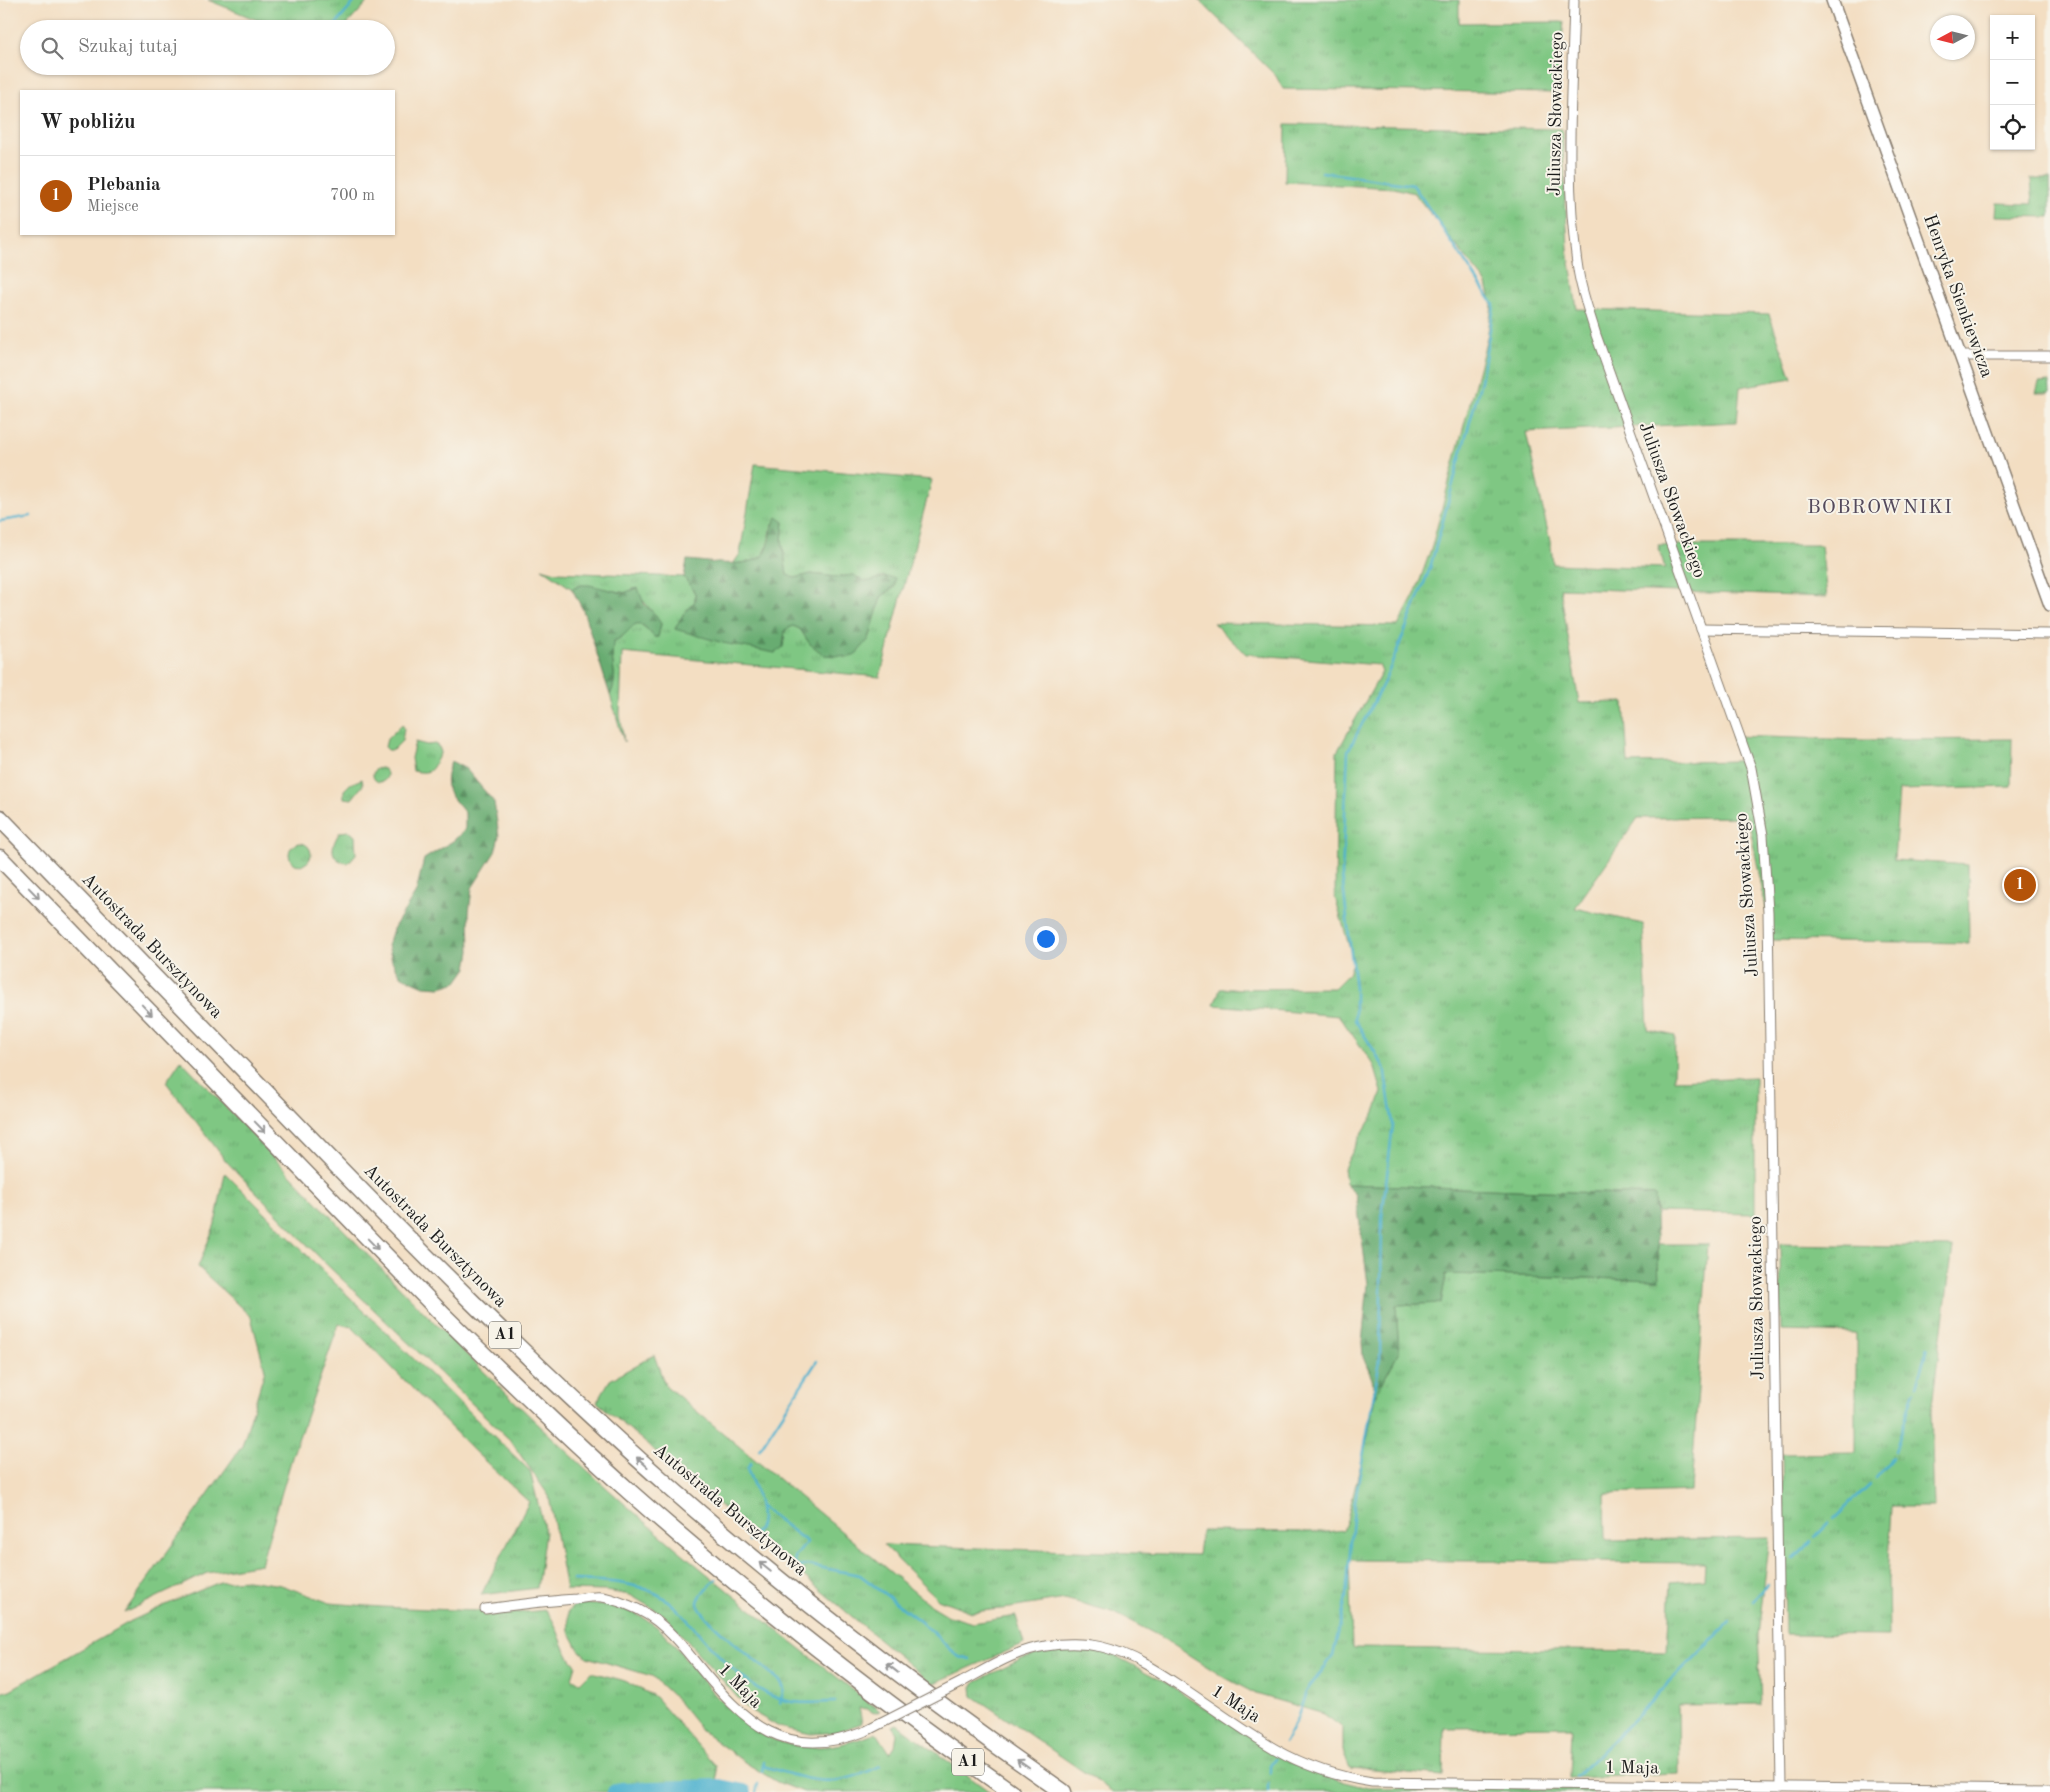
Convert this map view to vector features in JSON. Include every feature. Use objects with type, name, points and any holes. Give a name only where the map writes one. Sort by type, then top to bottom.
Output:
[{"type":"highway","name":"Autostrada Bursztynowa","points":[[0,818],[406,1236],[518,1347],[601,1425],[736,1544],[839,1627],[968,1725],[1063,1792]]},
{"type":"highway","name":"A1","points":[[0,858],[417,1289],[598,1463],[688,1543],[814,1646],[932,1736],[1011,1792]]},
{"type":"street","name":"Juliusza Słowackiego","points":[[1574,0],[1569,121],[1570,197],[1578,271],[1596,335],[1751,768],[1763,835],[1768,912],[1782,1788]]},
{"type":"street","name":"Henryka Sienkiewicza","points":[[1832,0],[2050,605]]},
{"type":"street","points":[[1961,356],[2050,356]]},
{"type":"street","points":[[1701,629],[2050,634]]},
{"type":"street","name":"1 Maja","points":[[485,1609],[602,1597],[629,1605],[651,1616],[669,1631],[741,1714],[765,1730],[788,1739],[818,1743],[846,1738],[866,1731],[1026,1651],[1045,1646],[1081,1644],[1119,1652],[1150,1667],[1276,1749],[1318,1769],[1372,1782],[1737,1789],[2050,1790]]},
{"type":"green space","points":[[208,0],[366,0],[366,4],[351,20],[257,20]]},
{"type":"green space","points":[[1199,0],[1459,0],[1459,23],[1564,22],[1556,93],[1283,89],[1276,76]]},
{"type":"green space","points":[[1286,124],[1562,129],[1568,249],[1577,309],[1769,314],[1792,378],[1740,387],[1737,422],[1526,432],[1551,546],[1553,564],[1665,568],[1658,545],[1821,545],[1827,597],[1560,588],[1579,703],[1624,702],[1628,763],[1738,761],[1732,736],[1863,740],[2012,739],[2011,787],[1899,790],[1894,860],[1968,865],[1969,943],[1772,940],[1748,817],[1638,818],[1575,908],[1643,924],[1648,1030],[1675,1036],[1674,1080],[1755,1077],[1755,1214],[1657,1212],[1654,1195],[1346,1184],[1344,1168],[1375,1112],[1382,1092],[1374,1065],[1339,1016],[1214,1005],[1220,989],[1334,988],[1348,974],[1353,960],[1335,897],[1337,752],[1382,672],[1379,665],[1246,654],[1213,623],[1398,626],[1415,594],[1432,546],[1487,338],[1492,305],[1487,284],[1414,193],[1394,188],[1285,182]]},
{"type":"green space","points":[[2031,179],[2050,179],[2050,217],[1996,216],[1997,203],[2033,204]]},
{"type":"green space","points":[[2049,382],[2050,393],[2036,393],[2039,383]]},
{"type":"green space","points":[[755,464],[932,480],[880,677],[622,653],[620,714],[624,742],[610,695],[614,681],[612,655],[614,641],[626,633],[633,625],[637,624],[647,629],[654,637],[658,637],[661,624],[634,588],[627,593],[581,585],[572,589],[542,568],[556,572],[684,577],[695,593],[695,601],[684,613],[675,629],[783,647],[785,630],[793,626],[800,629],[810,644],[869,639],[881,597],[895,587],[884,576],[872,581],[865,581],[854,575],[837,577],[811,574],[795,578],[787,575],[782,540],[784,522],[772,525],[768,544],[763,555],[752,561],[733,564],[740,554]]},
{"type":"green space","points":[[777,517],[784,522],[782,540],[787,575],[795,578],[811,574],[837,577],[854,575],[864,581],[888,577],[895,578],[895,586],[881,597],[869,639],[857,653],[850,657],[824,655],[810,644],[800,629],[793,626],[785,630],[783,647],[775,653],[723,643],[675,629],[684,613],[695,601],[695,593],[684,577],[687,560],[742,563],[761,557],[768,547],[773,525]]},
{"type":"green space","points":[[581,585],[623,593],[638,588],[644,604],[654,613],[661,624],[658,637],[654,637],[647,629],[637,624],[614,641],[612,655],[614,681],[610,695],[583,610],[572,589]]},
{"type":"green space","points":[[402,724],[404,728],[402,741],[393,750],[388,750],[385,747],[387,739]]},
{"type":"green space","points":[[415,742],[427,745],[435,744],[439,747],[441,752],[433,767],[428,771],[413,771],[411,758]]},
{"type":"green space","points":[[451,761],[466,769],[494,802],[499,836],[495,852],[472,888],[469,913],[470,951],[467,968],[457,982],[441,987],[424,986],[401,976],[392,961],[388,945],[393,929],[416,892],[424,859],[453,841],[465,830],[465,813],[448,790],[447,778]]},
{"type":"green space","points":[[380,768],[385,770],[387,775],[385,780],[380,782],[375,780],[373,775],[375,770]]},
{"type":"green space","points":[[362,779],[363,785],[352,799],[344,798],[344,790],[350,784]]},
{"type":"green space","points":[[349,831],[355,836],[356,854],[348,863],[337,859],[334,855],[333,847],[340,832]]},
{"type":"green space","points":[[300,843],[310,850],[311,854],[304,864],[300,865],[290,858],[289,854],[296,844]]},
{"type":"green space","points":[[181,1060],[432,1320],[587,1470],[694,1563],[880,1711],[874,1713],[867,1709],[859,1708],[862,1723],[837,1732],[811,1734],[779,1727],[748,1709],[664,1615],[630,1595],[605,1591],[566,1590],[549,1496],[510,1440],[323,1261],[226,1161],[166,1082]]},
{"type":"green space","points":[[225,1173],[336,1284],[530,1471],[545,1532],[537,1588],[481,1595],[529,1502],[473,1450],[352,1327],[339,1324],[293,1454],[261,1564],[207,1573],[124,1613],[242,1446],[265,1370],[251,1317],[198,1267],[215,1224]]},
{"type":"green space","points":[[1346,1184],[1655,1195],[1659,1280],[1446,1274],[1441,1303],[1396,1305],[1399,1352],[1375,1396],[1372,1379],[1363,1357],[1362,1342],[1368,1284],[1356,1195]]},
{"type":"green space","points":[[1658,1244],[1708,1244],[1691,1491],[1605,1494],[1606,1540],[1770,1538],[1758,1634],[1761,1704],[1678,1705],[1679,1774],[1569,1778],[1571,1727],[1444,1728],[1443,1776],[1350,1768],[1343,1751],[1343,1728],[1324,1714],[1256,1694],[1222,1676],[1159,1636],[1113,1612],[1065,1599],[972,1612],[938,1599],[883,1545],[1198,1555],[1201,1531],[1326,1532],[1343,1530],[1369,1431],[1375,1396],[1399,1352],[1396,1305],[1441,1303],[1446,1274],[1658,1280]],"holes":[[[1349,1560],[1705,1563],[1704,1579],[1671,1582],[1667,1651],[1352,1648]]]},
{"type":"green space","points":[[1780,1244],[1953,1247],[1931,1411],[1934,1507],[1892,1507],[1888,1579],[1889,1636],[1785,1635],[1782,1454],[1856,1453],[1856,1333],[1781,1331]]},
{"type":"green space","points":[[654,1355],[665,1385],[929,1604],[949,1616],[973,1623],[1016,1616],[1024,1644],[932,1684],[597,1402],[610,1380]]},
{"type":"green space","points":[[247,1580],[281,1585],[330,1603],[479,1611],[487,1616],[546,1610],[567,1652],[576,1665],[572,1678],[580,1683],[591,1672],[622,1680],[654,1696],[716,1766],[719,1792],[0,1792],[0,1693],[10,1690],[131,1621],[179,1599],[220,1582]]},
{"type":"green space","points":[[575,1604],[618,1608],[634,1613],[650,1622],[671,1641],[715,1695],[734,1714],[754,1729],[774,1740],[796,1746],[820,1747],[847,1743],[877,1733],[890,1753],[895,1746],[897,1733],[892,1726],[897,1724],[990,1792],[804,1792],[777,1782],[746,1763],[702,1731],[675,1698],[652,1676],[587,1657],[579,1650],[569,1631],[568,1612]]},
{"type":"green space","points":[[1082,1648],[1114,1655],[1168,1684],[1288,1761],[1324,1777],[1368,1788],[1468,1787],[1651,1790],[1651,1792],[1113,1792],[973,1696],[972,1687],[977,1681],[1022,1659],[1048,1651]]},
{"type":"waterway","points":[[339,20],[356,0]]},
{"type":"waterway","points":[[1285,1742],[1297,1719],[1306,1692],[1333,1656],[1346,1597],[1354,1507],[1380,1360],[1382,1217],[1393,1124],[1384,1067],[1355,1020],[1355,988],[1342,875],[1348,751],[1386,678],[1430,568],[1481,381],[1494,305],[1413,185],[1322,172]]},
{"type":"waterway","points":[[0,521],[31,516]]},
{"type":"waterway","points":[[1916,1385],[1928,1347]]},
{"type":"waterway","points":[[759,1450],[817,1361]]},
{"type":"waterway","points":[[1895,1452],[1914,1391]]},
{"type":"waterway","points":[[1875,1479],[1893,1458]]},
{"type":"waterway","points":[[748,1541],[758,1529],[761,1515],[758,1499],[747,1469],[751,1463]]},
{"type":"waterway","points":[[1834,1519],[1870,1484]]},
{"type":"waterway","points":[[760,1506],[807,1542],[795,1557],[795,1564],[799,1567],[807,1565],[860,1575],[921,1622],[959,1657],[970,1660]]},
{"type":"waterway","points":[[1814,1538],[1829,1523]]},
{"type":"waterway","points":[[1794,1559],[1810,1543]]},
{"type":"waterway","points":[[716,1579],[702,1593],[698,1603],[701,1610],[734,1643],[781,1682],[784,1689],[780,1703]]},
{"type":"waterway","points":[[573,1580],[625,1584],[655,1593],[667,1600],[678,1610],[716,1653],[752,1685],[779,1699],[793,1702],[835,1702]]},
{"type":"waterway","points":[[1753,1600],[1768,1585]]},
{"type":"waterway","points":[[1576,1777],[1730,1622]]},
{"type":"waterway","points":[[1270,1774],[1270,1766],[1275,1759]]},
{"type":"waterway","points":[[762,1771],[764,1762]]},
{"type":"waterway","points":[[763,1766],[795,1776],[822,1781],[848,1778],[863,1774],[880,1766]]},
{"type":"waterway","points":[[756,1792],[758,1784]]},
{"type":"waterway","points":[[1269,1784],[1269,1792]]},
{"type":"waterway","points":[[615,1792],[621,1790],[719,1787],[744,1792]]},
{"type":"place","name":"Plebania","points":[[2020,885]]},
{"type":"district","name":"BOBROWNIKI","points":[[1880,508]]}]
